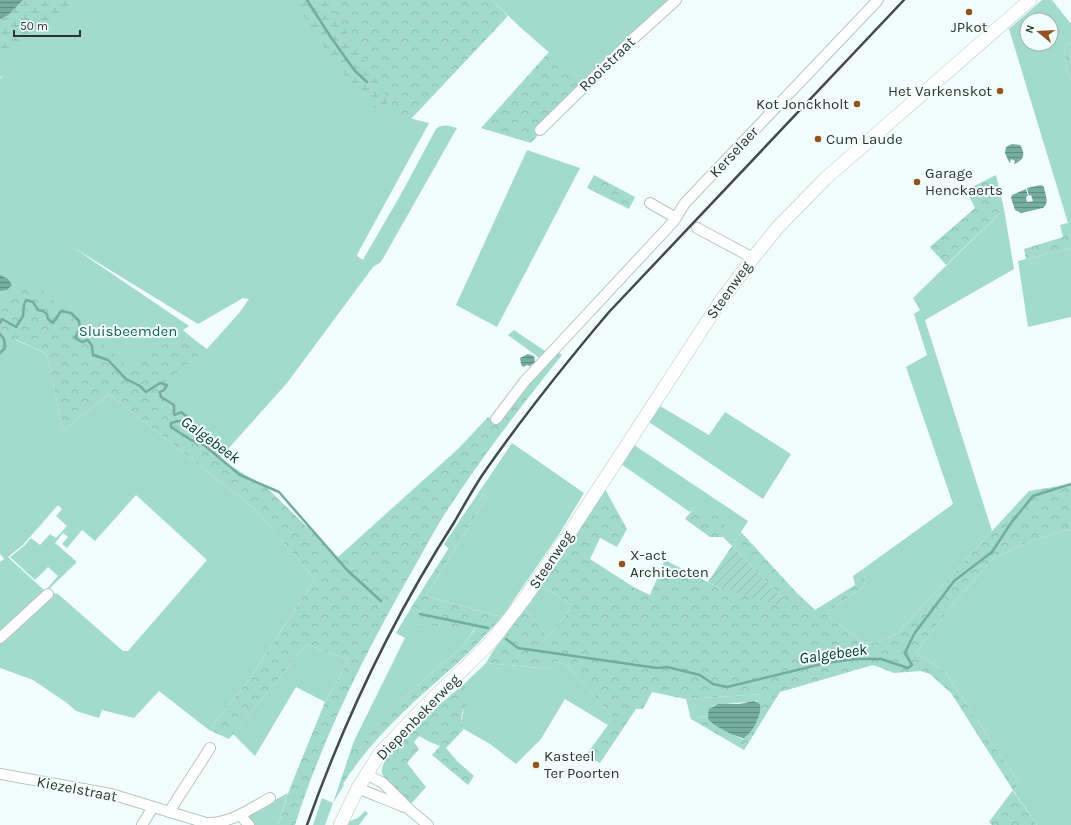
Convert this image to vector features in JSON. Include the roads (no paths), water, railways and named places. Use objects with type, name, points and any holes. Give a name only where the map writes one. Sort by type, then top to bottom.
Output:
[{"type":"main road","name":"Steenweg","points":[[496,637],[565,540],[720,302],[752,258],[778,227],[826,178],[1030,0]]},
{"type":"main road","name":"Diepenbekerweg","points":[[340,825],[358,788],[380,753],[423,708],[496,637]]},
{"type":"street","name":"Rooistraat","points":[[540,130],[633,39],[676,0]]},
{"type":"street","name":"Kerselaer","points":[[496,419],[525,381],[668,228],[685,203],[878,0]]},
{"type":"street","points":[[650,203],[676,218]]},
{"type":"street","points":[[698,228],[752,258]]},
{"type":"street","points":[[0,638],[48,594]]},
{"type":"street","points":[[169,812],[210,748]]},
{"type":"street","name":"Kiezelstraat","points":[[0,774],[111,794],[206,823],[227,820],[240,815],[270,798]]},
{"type":"street","points":[[366,774],[383,783],[410,810],[428,825]]},
{"type":"street","points":[[358,788],[410,810]]},
{"type":"street","points":[[142,825],[153,807]]},
{"type":"street","points":[[240,815],[249,825]]},
{"type":"waterway","points":[[307,0],[355,71],[367,82]]},
{"type":"waterway","name":"Galgebeek","points":[[0,323],[2,319],[16,327],[23,316],[26,300],[33,302],[38,310],[47,314],[48,319],[53,323],[61,311],[71,313],[79,321],[80,328],[75,338],[82,342],[88,340],[92,346],[93,355],[108,360],[126,379],[140,386],[146,392],[160,383],[167,385],[164,390],[160,392],[161,397],[174,405],[175,415],[181,412],[187,417],[186,421],[171,423],[171,427],[191,440],[204,445],[240,475],[279,492],[347,570],[381,601]]},
{"type":"waterway","name":"Galgebeek","points":[[0,334],[4,339],[5,348],[0,353]]},
{"type":"waterway","name":"Galgebeek","points":[[506,639],[518,648],[657,668],[667,667],[700,675],[713,684],[727,687],[826,663],[855,659],[881,659],[908,668],[912,665],[905,653],[914,634],[954,581],[992,552],[1011,523],[1033,496],[1071,484]]},
{"type":"waterway","name":"Galgebeek","points":[[420,614],[488,628]]},
{"type":"railway","points":[[307,825],[354,707],[391,631],[411,594],[476,485],[513,432],[576,351],[609,312],[904,0]]},
{"type":"place","name":"JPkot","points":[[969,12]]},
{"type":"place","name":"Het Varkenskot","points":[[1000,91]]},
{"type":"place","name":"Kot Jonckholt","points":[[857,104]]},
{"type":"place","name":"Cum Laude","points":[[818,139]]},
{"type":"place","name":"Garage Henckaerts","points":[[917,182]]},
{"type":"place","name":"X-act Architecten","points":[[622,564]]},
{"type":"place","name":"Kasteel Ter Poorten","points":[[536,765]]},
{"type":"park label","name":"Sluisbeemden","points":[[128,331]]}]
